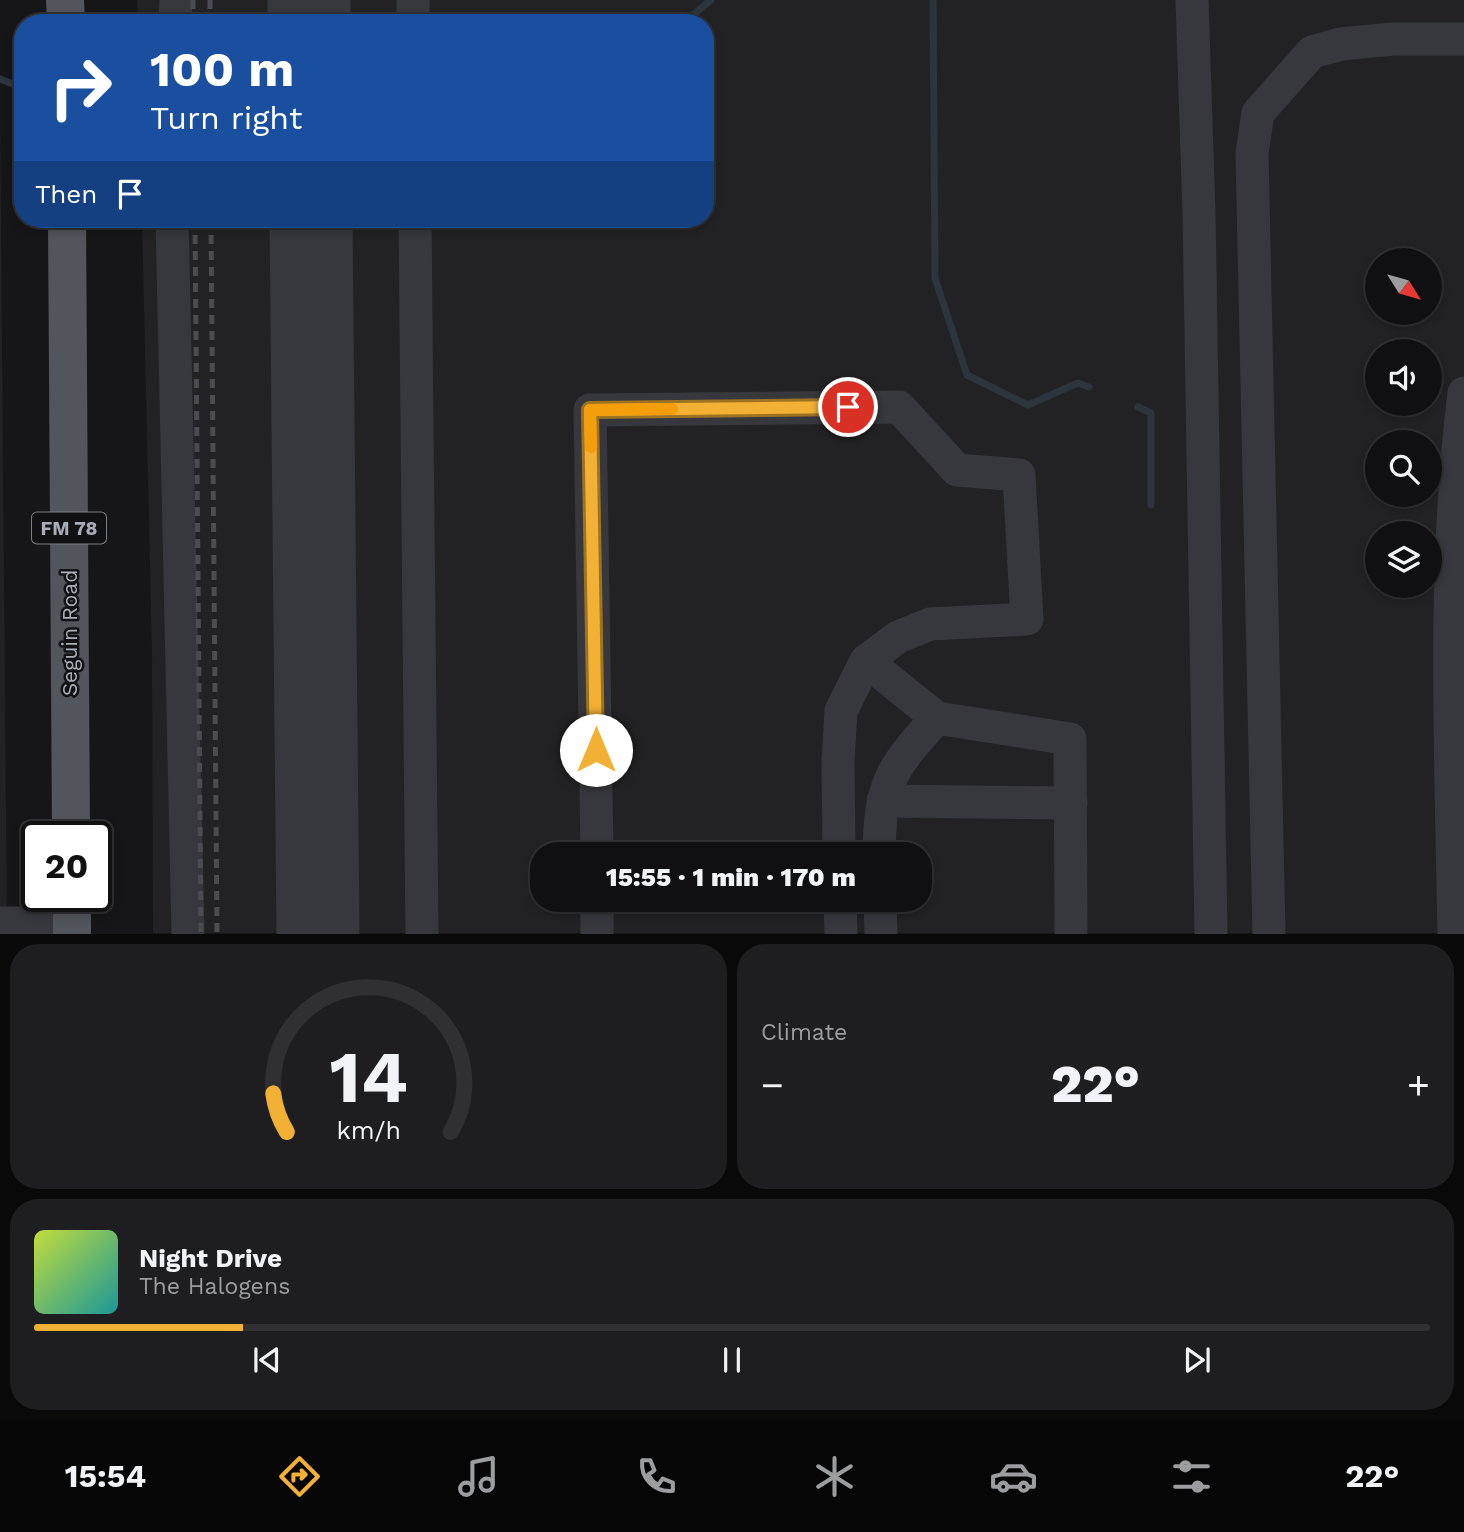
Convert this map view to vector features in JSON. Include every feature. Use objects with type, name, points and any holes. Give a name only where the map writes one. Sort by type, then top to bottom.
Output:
[{"type":"main road","name":"Seguin Road","points":[[67,228],[71,821]]},
{"type":"lane","points":[[1192,0],[1199,227],[1211,933]]},
{"type":"lane","points":[[1269,933],[1252,153],[1258,113],[1312,52],[1341,44],[1393,39],[1464,39]]},
{"type":"lane","points":[[172,228],[188,933]]},
{"type":"lane","points":[[286,228],[293,933]]},
{"type":"lane","points":[[312,228],[319,933]]},
{"type":"lane","points":[[336,228],[343,933]]},
{"type":"lane","points":[[415,228],[422,933]]},
{"type":"lane","points":[[1454,933],[1450,589],[1453,477],[1464,393]]},
{"type":"lane","points":[[597,842],[590,410],[899,407],[957,470],[1019,475],[1027,619],[930,624],[898,637],[866,662],[841,711],[838,761],[839,842]]},
{"type":"lane","points":[[866,662],[937,718],[1070,739],[1071,933]]},
{"type":"lane","points":[[880,842],[883,801],[898,760],[937,718]]},
{"type":"lane","points":[[883,801],[1071,803]]},
{"type":"lane","points":[[597,912],[597,933]]},
{"type":"lane","points":[[840,912],[841,933]]},
{"type":"lane","points":[[880,912],[881,933]]},
{"type":"lane","points":[[0,923],[72,917]]},
{"type":"shaded area","points":[[137,0],[1464,0],[1464,933],[153,933],[152,655],[142,228],[714,228],[714,14],[138,14]]},
{"type":"shaded area","points":[[0,104],[7,934],[0,933]]},
{"type":"waterway","points":[[694,14],[711,0]]},
{"type":"waterway","points":[[933,0],[935,278],[967,375],[1028,405],[1078,383],[1089,387]]},
{"type":"waterway","points":[[0,79],[13,84]]},
{"type":"waterway","points":[[1138,407],[1151,413],[1151,505]]},
{"type":"railway","points":[[193,0],[193,14]]},
{"type":"railway","points":[[210,0],[210,14]]},
{"type":"railway","points":[[195,228],[201,934]]},
{"type":"railway","points":[[211,228],[217,934]]},
{"type":"slow traffic","points":[[591,447],[590,410],[672,409]]},
{"type":"route","points":[[596,750],[590,410],[848,407]]}]
